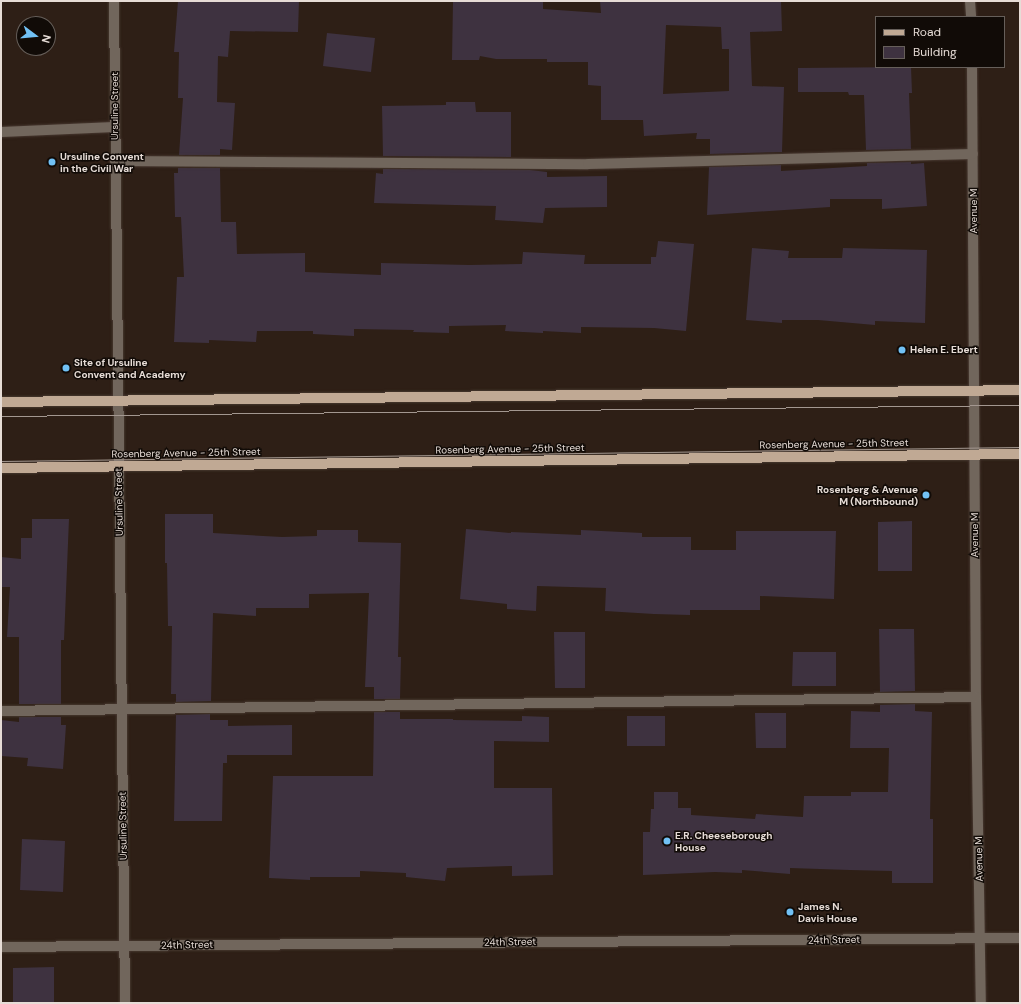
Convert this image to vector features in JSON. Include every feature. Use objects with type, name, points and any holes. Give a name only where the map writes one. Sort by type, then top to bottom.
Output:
[{"type":"main road","points":[[1,402],[1020,390]]},
{"type":"main road","name":"Rosenberg Avenue - 25th Street","points":[[1,468],[1020,454]]},
{"type":"street","name":"Ursuline Street","points":[[114,1],[125,1003]]},
{"type":"street","points":[[970,1],[971,16]]},
{"type":"street","name":"Avenue M","points":[[972,68],[976,697],[981,1003]]},
{"type":"street","points":[[1,132],[115,127]]},
{"type":"street","points":[[115,161],[588,164],[973,154]]},
{"type":"street","points":[[1,710],[976,697]]},
{"type":"street","name":"24th Street","points":[[1,947],[1020,938]]},
{"type":"building","points":[[178,1],[299,1],[298,32],[230,31],[228,57],[218,56],[217,102],[235,103],[232,150],[220,149],[220,155],[179,155],[183,98],[178,98],[179,52],[174,52]]},
{"type":"building","points":[[453,1],[543,1],[543,9],[601,13],[600,1],[781,1],[782,31],[750,32],[752,86],[784,87],[782,152],[710,154],[710,139],[696,139],[697,133],[644,136],[643,120],[601,120],[601,86],[588,85],[588,62],[547,62],[547,59],[496,59],[480,56],[479,60],[452,60]],"holes":[[[666,25],[721,27],[722,49],[729,49],[729,91],[663,94]]]},
{"type":"building","points":[[327,33],[375,38],[371,72],[323,66]]},
{"type":"building","points":[[798,68],[911,68],[912,93],[909,93],[911,149],[866,150],[864,95],[849,95],[848,92],[798,92]]},
{"type":"building","points":[[446,102],[475,102],[476,112],[511,112],[511,157],[383,156],[382,106],[446,105]]},
{"type":"building","points":[[911,162],[911,164],[924,163],[927,206],[882,209],[882,199],[830,199],[830,207],[707,215],[709,167],[781,165],[781,171],[867,166],[867,163]]},
{"type":"building","points":[[178,168],[220,168],[221,222],[236,222],[237,254],[305,253],[305,272],[381,275],[381,263],[469,265],[522,264],[523,252],[585,255],[584,264],[651,264],[651,257],[656,257],[658,241],[694,244],[686,331],[654,328],[581,327],[581,333],[543,331],[543,333],[505,331],[506,325],[449,326],[449,333],[413,332],[414,330],[354,329],[354,336],[313,334],[313,331],[257,331],[256,342],[209,340],[209,343],[174,342],[177,277],[184,277],[181,217],[175,217],[174,173],[178,173]]},
{"type":"building","points":[[383,169],[530,170],[547,172],[547,177],[607,176],[607,207],[545,208],[543,223],[495,220],[496,206],[374,203],[376,173],[383,174]]},
{"type":"building","points":[[752,248],[789,251],[788,258],[842,258],[843,248],[927,250],[925,323],[875,321],[875,325],[818,320],[782,320],[782,323],[746,320]]},
{"type":"building","points":[[165,514],[213,514],[213,533],[282,537],[317,536],[317,530],[358,530],[358,542],[401,543],[398,657],[401,657],[400,699],[374,699],[374,687],[365,687],[369,593],[309,594],[309,608],[256,608],[256,616],[213,613],[211,701],[176,702],[176,694],[171,694],[172,626],[168,626],[167,563],[165,563]]},
{"type":"building","points":[[32,519],[69,519],[64,640],[61,640],[61,704],[19,704],[19,637],[7,637],[10,587],[1,587],[1,557],[21,559],[21,538],[32,538]]},
{"type":"building","points":[[912,521],[912,571],[878,571],[878,522]]},
{"type":"building","points":[[466,529],[511,533],[581,535],[581,530],[642,533],[642,537],[691,537],[691,550],[736,550],[736,531],[836,531],[834,599],[760,596],[760,610],[690,610],[690,615],[654,614],[605,611],[606,588],[537,586],[536,611],[507,609],[507,604],[460,599]]},
{"type":"building","points":[[879,629],[914,629],[915,691],[880,692]]},
{"type":"building","points":[[554,632],[585,632],[585,688],[555,688]]},
{"type":"building","points":[[793,652],[836,652],[836,686],[792,686]]},
{"type":"building","points":[[915,704],[915,711],[932,712],[930,819],[933,819],[933,883],[892,883],[892,871],[790,868],[790,874],[742,870],[742,873],[715,872],[643,875],[643,832],[650,832],[651,809],[654,809],[654,792],[678,792],[678,808],[691,808],[691,815],[755,819],[756,814],[803,817],[804,796],[851,796],[851,792],[888,792],[889,748],[850,748],[851,711],[880,712],[880,705]]},
{"type":"building","points":[[374,712],[400,712],[400,719],[522,721],[522,716],[549,717],[549,742],[494,741],[494,788],[552,788],[553,875],[512,876],[512,866],[447,868],[445,881],[406,877],[406,873],[360,871],[360,877],[310,877],[310,880],[269,878],[273,776],[373,776]]},
{"type":"building","points":[[755,713],[786,713],[786,748],[756,748]]},
{"type":"building","points":[[210,714],[210,720],[228,720],[228,726],[292,725],[292,755],[227,755],[227,763],[223,763],[222,821],[174,821],[176,715]]},
{"type":"building","points":[[627,716],[665,716],[665,746],[627,746]]},
{"type":"building","points":[[19,717],[61,717],[61,725],[66,725],[63,769],[27,766],[28,758],[1,756],[1,720],[19,722]]},
{"type":"building","points":[[22,839],[65,841],[63,892],[20,890]]},
{"type":"building","points":[[54,967],[54,1003],[13,1003],[13,968]]},
{"type":"tram line","points":[[1,416],[1020,405]]},
{"type":"tram line","points":[[1,461],[1020,447]]},
{"type":"place","name":"Ursuline Convent in the Civil War","points":[[52,162]]},
{"type":"place","name":"Helen E. Ebert","points":[[902,350]]},
{"type":"place","name":"Site of Ursuline Convent and Academy","points":[[66,368]]},
{"type":"place","name":"Rosenberg & Avenue M (Northbound)","points":[[926,495]]},
{"type":"place","name":"E.R. Cheeseborough House","points":[[667,841]]},
{"type":"place","name":"James N. Davis House","points":[[790,912]]}]
